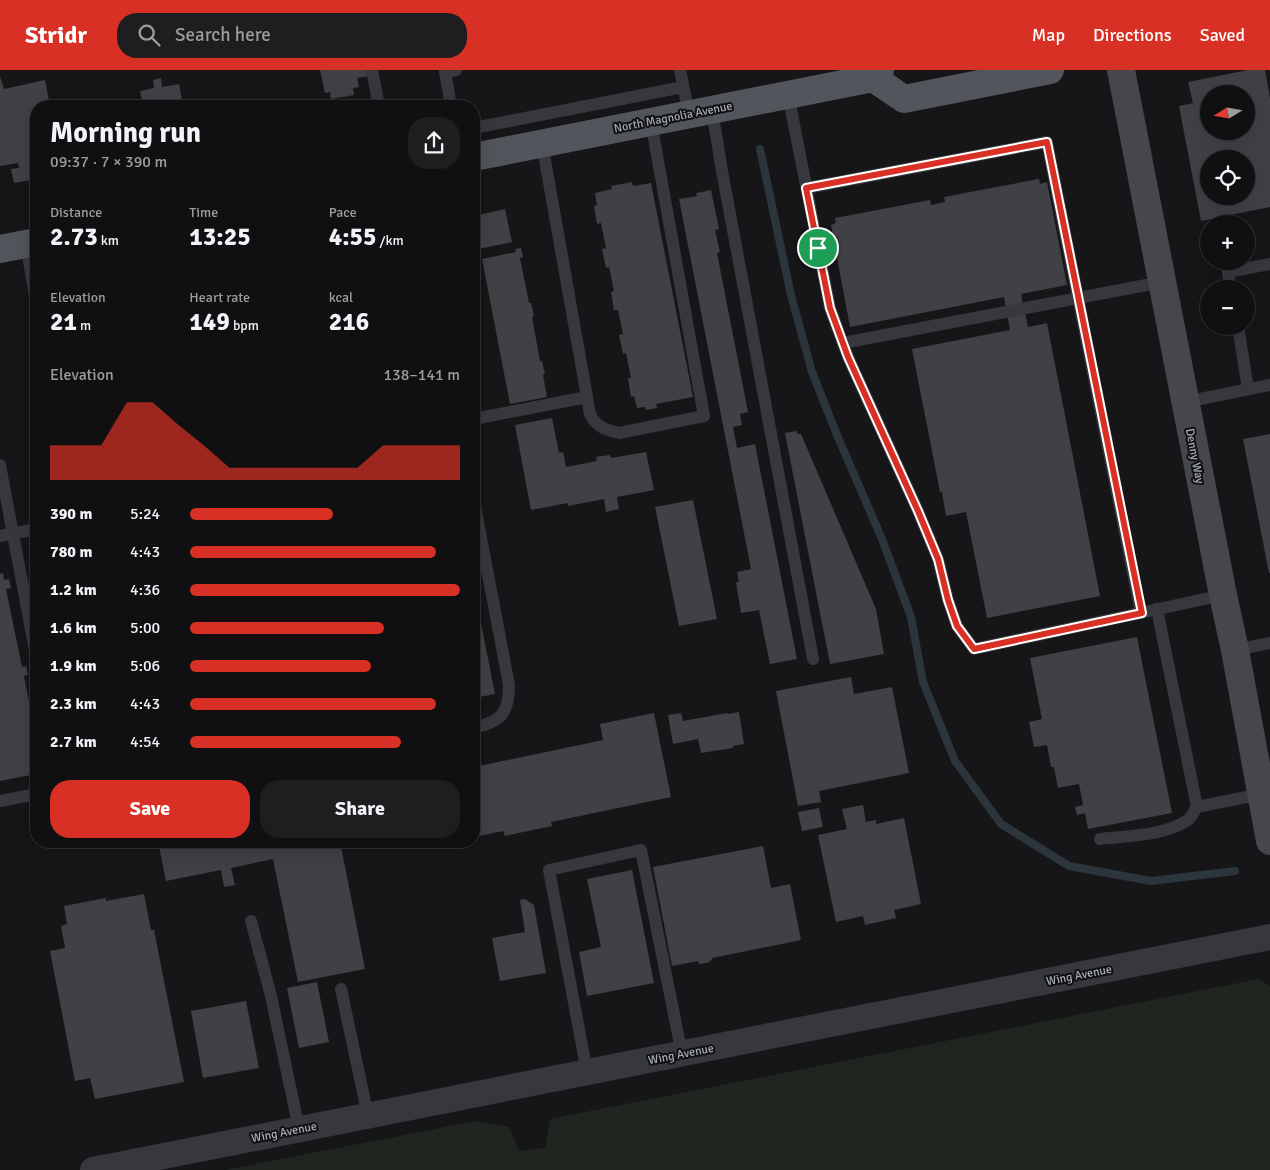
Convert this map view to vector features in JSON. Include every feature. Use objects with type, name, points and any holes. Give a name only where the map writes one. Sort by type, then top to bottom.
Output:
[{"type":"main road","name":"North Magnolia Avenue","points":[[480,155],[701,112],[876,74],[904,99],[1050,70]]},
{"type":"street","name":"Denny Way","points":[[1120,70],[1265,801],[1270,841]]},
{"type":"street","name":"Wing Avenue","points":[[93,1170],[1270,937]]},
{"type":"lane","points":[[372,70],[378,100]]},
{"type":"lane","points":[[450,100],[445,72],[456,70]]},
{"type":"lane","points":[[680,70],[684,86],[701,112],[724,181],[813,659]]},
{"type":"lane","points":[[480,127],[684,86]]},
{"type":"lane","points":[[788,94],[830,308],[848,357],[938,559],[948,600],[957,626],[974,649],[1223,595]]},
{"type":"lane","points":[[542,143],[590,414],[594,421],[607,430],[619,433],[704,416],[651,122]]},
{"type":"lane","points":[[806,188],[1047,142],[1142,613]]},
{"type":"lane","points":[[21,245],[30,279]]},
{"type":"lane","points":[[1229,280],[1228,272],[1270,264]]},
{"type":"lane","points":[[843,343],[1162,282]]},
{"type":"lane","points":[[1239,335],[1248,389]]},
{"type":"lane","points":[[1185,402],[1270,385]]},
{"type":"lane","points":[[480,417],[587,397]]},
{"type":"lane","points":[[0,465],[6,535],[30,632]]},
{"type":"lane","points":[[6,535],[30,530]]},
{"type":"lane","points":[[480,533],[509,685],[508,706],[504,713],[495,720],[480,726]]},
{"type":"lane","points":[[1100,839],[1162,831],[1189,819],[1197,808],[1157,609]]},
{"type":"lane","points":[[1234,650],[1270,643]]},
{"type":"lane","points":[[0,801],[30,795]]},
{"type":"lane","points":[[1197,808],[1265,801]]},
{"type":"lane","points":[[587,1072],[549,870],[641,850],[682,1054]]},
{"type":"lane","points":[[251,921],[271,996],[299,1129]]},
{"type":"lane","points":[[341,989],[368,1116]]},
{"type":"shaded area","points":[[1259,979],[1270,986],[1270,1170],[225,1170],[476,1121],[510,1127],[519,1151],[545,1148],[550,1119]]},
{"type":"building","points":[[320,70],[369,70],[370,76],[357,78],[359,87],[353,88],[354,95],[331,99],[330,92],[325,93]]},
{"type":"building","points":[[1248,70],[1265,70],[1270,98],[1270,207],[1231,215],[1200,216],[1179,106],[1193,103],[1188,82]]},
{"type":"building","points":[[0,76],[4,89],[45,80],[49,100],[30,100],[30,180],[14,183],[11,169],[19,168],[18,163],[0,166]]},
{"type":"building","points":[[161,78],[162,87],[179,84],[182,100],[142,100],[140,91],[154,88],[153,80]]},
{"type":"building","points":[[1039,179],[1040,184],[1047,182],[1067,285],[1021,294],[1028,327],[1047,323],[1100,596],[987,618],[966,512],[946,516],[912,349],[1010,330],[1004,297],[850,327],[831,225],[836,223],[835,218],[930,200],[931,205],[945,202],[944,197]]},
{"type":"building","points":[[632,182],[633,186],[651,183],[693,397],[656,404],[657,408],[646,410],[645,407],[637,408],[634,396],[631,397],[628,378],[631,378],[626,353],[623,354],[619,335],[623,334],[618,310],[614,310],[611,292],[614,291],[609,267],[606,268],[602,249],[606,248],[601,223],[597,224],[594,206],[597,205],[595,193],[612,189],[611,186]]},
{"type":"building","points":[[711,190],[719,229],[715,230],[720,252],[717,253],[748,412],[740,414],[742,425],[733,427],[737,448],[755,444],[797,659],[770,664],[759,610],[741,613],[736,582],[739,582],[737,572],[751,569],[679,199],[697,196],[696,193]]},
{"type":"building","points":[[505,209],[512,242],[480,249],[480,215]]},
{"type":"building","points":[[521,248],[523,257],[520,258],[529,303],[531,303],[534,316],[532,317],[540,361],[542,361],[545,374],[543,375],[547,397],[510,404],[482,259],[516,252],[515,249]]},
{"type":"building","points":[[552,418],[559,453],[563,452],[566,467],[597,461],[596,457],[610,455],[611,458],[646,452],[654,490],[617,497],[619,509],[606,512],[604,499],[568,506],[568,503],[531,510],[515,425]]},
{"type":"building","points":[[797,431],[797,434],[801,434],[876,609],[884,654],[830,664],[785,433]]},
{"type":"building","points":[[1270,434],[1270,573],[1269,573],[1243,439]]},
{"type":"building","points":[[693,500],[717,619],[679,626],[655,507]]},
{"type":"building","points":[[3,573],[4,580],[9,579],[11,588],[6,589],[22,667],[26,666],[28,675],[24,676],[30,708],[30,775],[0,781],[0,574]]},
{"type":"building","points":[[480,618],[495,694],[480,697]]},
{"type":"building","points":[[1137,637],[1172,813],[1088,829],[1085,813],[1077,815],[1075,807],[1083,805],[1079,784],[1058,788],[1054,767],[1051,767],[1047,745],[1034,747],[1029,722],[1042,719],[1030,658]]},
{"type":"building","points":[[851,677],[854,694],[892,687],[909,773],[819,791],[821,802],[798,806],[776,691]]},
{"type":"building","points":[[739,712],[744,744],[733,746],[733,748],[701,753],[698,739],[673,744],[668,715],[681,713],[683,721]]},
{"type":"building","points":[[654,713],[671,797],[551,822],[552,826],[505,836],[503,831],[480,836],[480,766],[603,740],[600,724]]},
{"type":"building","points":[[863,805],[866,822],[876,820],[876,824],[904,818],[921,904],[894,910],[896,918],[865,925],[863,916],[836,922],[818,835],[847,829],[842,809]]},
{"type":"building","points":[[819,808],[823,827],[802,831],[798,812]]},
{"type":"building","points":[[763,846],[771,888],[790,884],[801,940],[712,958],[710,962],[700,964],[698,961],[672,966],[653,867]]},
{"type":"building","points":[[159,848],[341,848],[365,969],[298,982],[273,859],[231,868],[235,885],[224,887],[221,870],[166,881]]},
{"type":"building","points":[[632,870],[654,983],[587,996],[579,952],[601,947],[587,879]]},
{"type":"building","points":[[144,894],[151,930],[154,930],[184,1082],[95,1099],[90,1078],[75,1081],[50,951],[65,948],[61,926],[67,924],[64,906],[106,898],[106,901]]},
{"type":"building","points":[[525,899],[534,905],[546,973],[500,981],[492,938],[525,932],[520,900]]},
{"type":"building","points":[[317,982],[329,1042],[299,1048],[287,988]]},
{"type":"building","points":[[246,1001],[259,1068],[203,1078],[191,1011]]},
{"type":"waterway","points":[[760,149],[791,295],[812,372],[882,539],[911,617],[923,682],[955,761],[1001,824],[1069,866],[1151,881],[1235,871]]},
{"type":"route","points":[[1047,142],[1142,613],[974,649],[957,626],[948,600],[938,559],[848,357],[830,308],[818,248],[806,188],[1047,142]]}]
